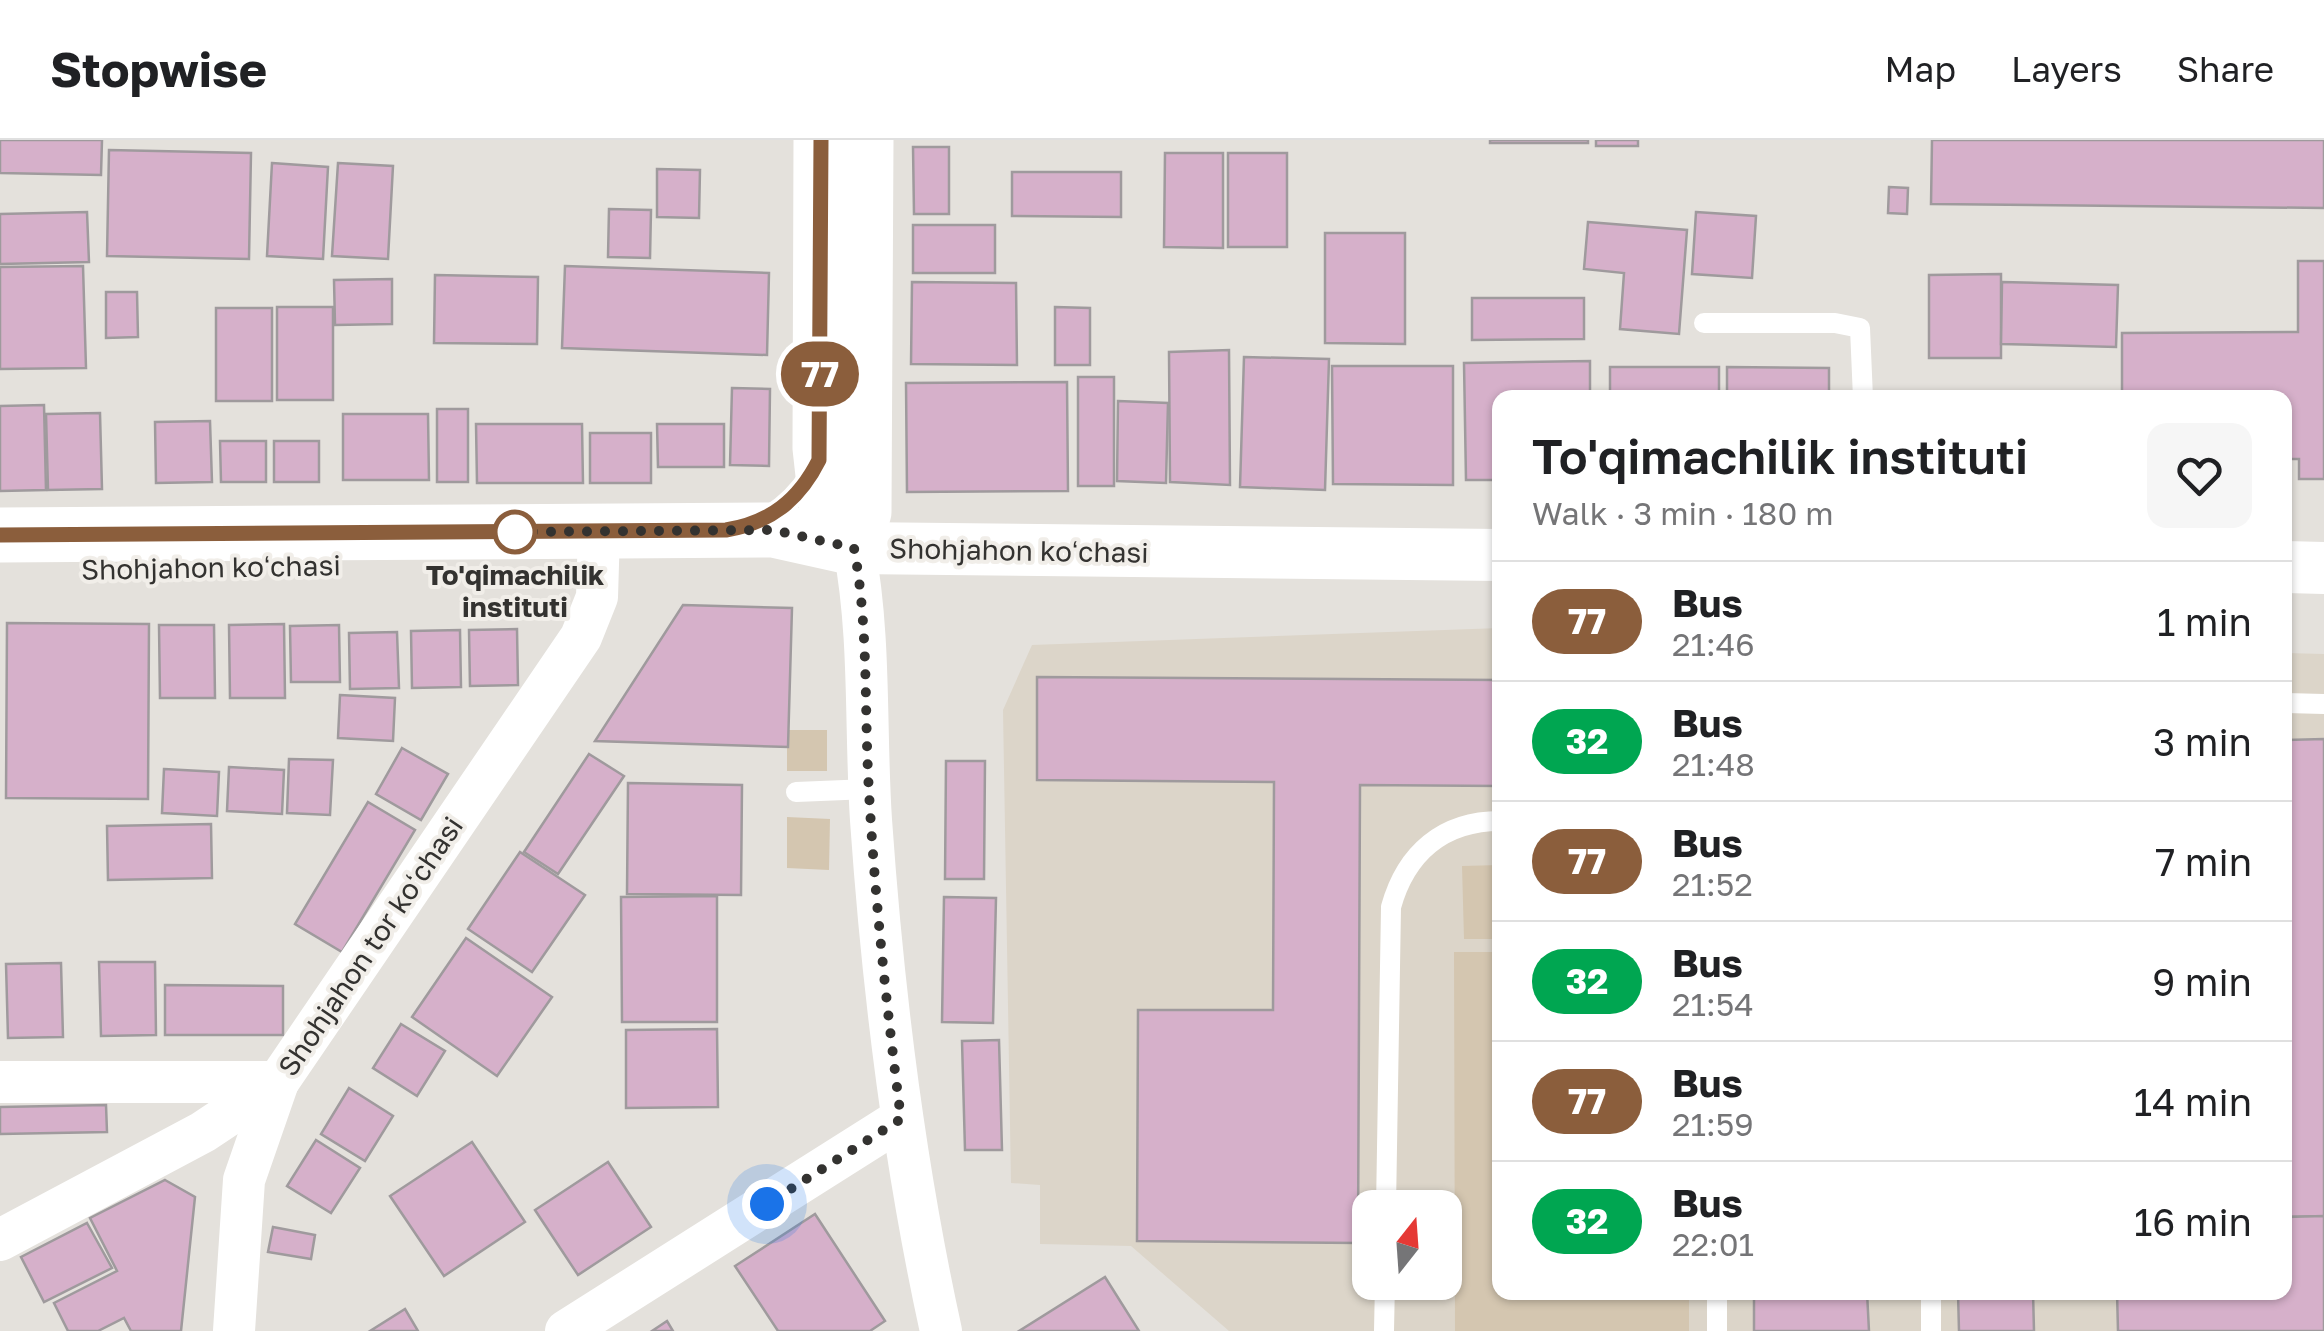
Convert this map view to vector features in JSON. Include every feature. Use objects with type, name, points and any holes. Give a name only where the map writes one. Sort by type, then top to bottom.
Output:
[{"type":"main road","points":[[821,140],[820,448],[827,512],[854,548]]},
{"type":"main road","points":[[854,548],[864,512],[866,140]]},
{"type":"main road","points":[[726,530],[764,520],[778,511],[804,486],[820,448]]},
{"type":"main road","name":"Shohjahon koʻchasi","points":[[0,570],[600,548],[726,530],[773,530],[854,548]]},
{"type":"main road","name":"Shohjahon koʻchasi","points":[[0,535],[600,548],[774,562],[854,548]]},
{"type":"street","name":"Shohjahon tor koʻchasi","points":[[0,1240],[203,1132],[278,1082],[581,637],[597,597],[600,548]]},
{"type":"street","name":"Shohjahon koʻchasi","points":[[854,548],[1492,555]]},
{"type":"street","points":[[854,548],[864,598],[869,790],[880,954],[901,1119],[940,1330]]},
{"type":"street","points":[[2292,568],[2324,568]]},
{"type":"street","points":[[0,1082],[278,1082],[257,1133],[244,1180],[234,1331]]},
{"type":"street","points":[[566,1331],[901,1119]]},
{"type":"lane","points":[[1704,323],[1835,323],[1860,328],[1863,390]]},
{"type":"lane","points":[[2292,703],[2324,704]]},
{"type":"lane","points":[[796,792],[869,790]]},
{"type":"lane","points":[[1386,1190],[1391,907],[1399,877],[1417,853],[1446,830],[1474,821],[1492,821]]},
{"type":"lane","points":[[1384,1331],[1385,1300]]},
{"type":"lane","points":[[1717,1300],[1717,1331]]},
{"type":"lane","points":[[1931,1300],[1931,1331]]},
{"type":"shaded area","points":[[1492,628],[1492,1300],[2292,1300],[2292,653],[2324,654],[2324,1331],[1229,1331],[1131,1246],[1040,1244],[1040,1185],[1011,1183],[1003,710],[1032,645]]},
{"type":"shaded area","points":[[787,730],[827,730],[827,771],[787,771]]},
{"type":"shaded area","points":[[787,817],[830,819],[829,870],[787,868]]},
{"type":"shaded area","points":[[1492,865],[1492,939],[1464,939],[1462,866]]},
{"type":"shaded area","points":[[1454,952],[1492,952],[1492,1300],[1689,1300],[1689,1331],[1455,1331],[1455,1300],[1462,1300],[1462,1190],[1455,1190]]},
{"type":"building","points":[[0,140],[102,140],[101,175],[0,173]]},
{"type":"building","points":[[1588,140],[1588,143],[1490,143]]},
{"type":"building","points":[[1596,140],[1638,140],[1638,146],[1596,146]]},
{"type":"building","points":[[1932,140],[2324,140],[2324,208],[1931,204]]},
{"type":"building","points":[[913,147],[949,147],[949,214],[914,214]]},
{"type":"building","points":[[109,150],[251,153],[249,259],[107,256]]},
{"type":"building","points":[[1165,153],[1223,153],[1223,248],[1164,247]]},
{"type":"building","points":[[1228,153],[1287,153],[1287,247],[1228,247]]},
{"type":"building","points":[[272,163],[328,167],[323,259],[267,256]]},
{"type":"building","points":[[338,163],[393,166],[388,259],[332,256]]},
{"type":"building","points":[[657,169],[700,170],[699,218],[657,217]]},
{"type":"building","points":[[1012,172],[1121,172],[1121,217],[1012,216]]},
{"type":"building","points":[[1889,187],[1908,188],[1907,214],[1888,213]]},
{"type":"building","points":[[609,209],[651,210],[650,258],[608,257]]},
{"type":"building","points":[[87,212],[89,262],[0,264],[0,214]]},
{"type":"building","points":[[1696,212],[1756,216],[1752,278],[1692,274]]},
{"type":"building","points":[[1588,222],[1687,230],[1679,334],[1620,329],[1624,273],[1584,269]]},
{"type":"building","points":[[913,225],[995,225],[995,273],[913,273]]},
{"type":"building","points":[[1325,233],[1405,233],[1405,344],[1325,343]]},
{"type":"building","points":[[2298,261],[2324,261],[2324,479],[2299,479],[2299,459],[2292,459],[2292,390],[2122,390],[2122,333],[2298,332]]},
{"type":"building","points":[[83,266],[86,368],[0,369],[0,267]]},
{"type":"building","points":[[565,266],[769,273],[767,355],[562,348]]},
{"type":"building","points":[[2001,274],[2001,358],[1929,358],[1929,275]]},
{"type":"building","points":[[435,275],[538,277],[537,344],[434,343]]},
{"type":"building","points":[[392,279],[392,324],[335,325],[334,280]]},
{"type":"building","points":[[912,282],[1016,283],[1017,365],[911,364]]},
{"type":"building","points":[[2002,282],[2118,285],[2116,347],[2001,344]]},
{"type":"building","points":[[106,292],[137,292],[138,337],[106,338]]},
{"type":"building","points":[[1472,298],[1584,298],[1584,339],[1472,340]]},
{"type":"building","points":[[277,307],[333,307],[333,400],[277,400]]},
{"type":"building","points":[[1055,307],[1090,308],[1090,365],[1055,365]]},
{"type":"building","points":[[216,308],[272,308],[272,401],[216,401]]},
{"type":"building","points":[[1229,350],[1230,485],[1170,482],[1169,352]]},
{"type":"building","points":[[1244,357],[1329,359],[1325,490],[1240,487]]},
{"type":"building","points":[[1590,361],[1590,390],[1492,390],[1492,480],[1466,480],[1464,363]]},
{"type":"building","points":[[1332,366],[1453,366],[1453,485],[1333,484]]},
{"type":"building","points":[[1610,367],[1719,367],[1719,390],[1610,390]]},
{"type":"building","points":[[1727,367],[1829,368],[1829,390],[1727,390]]},
{"type":"building","points":[[1078,377],[1114,377],[1114,486],[1078,486]]},
{"type":"building","points":[[1067,382],[1068,491],[907,492],[906,383]]},
{"type":"building","points":[[732,388],[770,389],[769,466],[730,465]]},
{"type":"building","points":[[1118,401],[1168,403],[1166,483],[1117,481]]},
{"type":"building","points":[[44,405],[46,490],[0,491],[0,406]]},
{"type":"building","points":[[437,409],[468,409],[468,482],[437,482]]},
{"type":"building","points":[[100,413],[102,489],[48,490],[46,414]]},
{"type":"building","points":[[343,414],[428,414],[429,480],[343,480]]},
{"type":"building","points":[[210,421],[212,482],[156,483],[155,422]]},
{"type":"building","points":[[476,424],[582,424],[583,483],[477,483]]},
{"type":"building","points":[[657,424],[724,424],[724,467],[658,467]]},
{"type":"building","points":[[590,433],[651,433],[651,483],[590,483]]},
{"type":"building","points":[[220,441],[266,441],[266,482],[221,482]]},
{"type":"building","points":[[274,441],[319,441],[319,482],[274,482]]},
{"type":"building","points":[[683,605],[792,608],[788,747],[595,741]]},
{"type":"building","points":[[7,623],[149,624],[148,799],[6,798]]},
{"type":"building","points":[[284,624],[285,698],[230,698],[229,625]]},
{"type":"building","points":[[159,625],[214,625],[215,698],[160,698]]},
{"type":"building","points":[[339,625],[340,682],[291,682],[290,626]]},
{"type":"building","points":[[517,629],[518,685],[470,686],[469,630]]},
{"type":"building","points":[[460,630],[461,687],[412,688],[411,631]]},
{"type":"building","points":[[397,632],[399,688],[350,689],[349,633]]},
{"type":"building","points":[[1037,677],[1492,680],[1492,786],[1360,785],[1358,1190],[1352,1190],[1352,1243],[1137,1241],[1138,1010],[1273,1010],[1274,782],[1037,780]]},
{"type":"building","points":[[340,695],[395,698],[393,741],[338,738]]},
{"type":"building","points":[[2324,739],[2324,1216],[2292,1217],[2292,740]]},
{"type":"building","points":[[402,748],[448,774],[421,820],[376,794]]},
{"type":"building","points":[[589,754],[624,776],[558,874],[524,852]]},
{"type":"building","points":[[289,759],[333,760],[330,815],[287,813]]},
{"type":"building","points":[[946,761],[985,761],[984,879],[945,879]]},
{"type":"building","points":[[229,767],[284,770],[282,814],[227,811]]},
{"type":"building","points":[[164,769],[219,772],[217,816],[162,813]]},
{"type":"building","points":[[628,783],[742,785],[741,895],[627,894]]},
{"type":"building","points":[[368,802],[415,830],[342,952],[295,924]]},
{"type":"building","points":[[211,824],[212,878],[108,880],[107,826]]},
{"type":"building","points":[[520,852],[585,895],[532,972],[468,929]]},
{"type":"building","points":[[717,896],[717,1022],[622,1022],[621,897]]},
{"type":"building","points":[[944,897],[996,898],[993,1023],[942,1022]]},
{"type":"building","points":[[466,938],[552,997],[497,1076],[412,1017]]},
{"type":"building","points":[[99,962],[155,962],[156,1035],[101,1036]]},
{"type":"building","points":[[61,963],[63,1037],[8,1038],[6,964]]},
{"type":"building","points":[[165,985],[283,986],[283,1035],[165,1035]]},
{"type":"building","points":[[401,1024],[445,1051],[417,1096],[373,1068]]},
{"type":"building","points":[[717,1029],[718,1107],[626,1108],[626,1030]]},
{"type":"building","points":[[999,1040],[1002,1150],[965,1150],[962,1041]]},
{"type":"building","points":[[349,1088],[393,1116],[365,1161],[321,1134]]},
{"type":"building","points":[[106,1105],[107,1132],[0,1134],[0,1107]]},
{"type":"building","points":[[316,1140],[360,1168],[331,1213],[287,1186]]},
{"type":"building","points":[[472,1142],[525,1222],[444,1276],[390,1196]]},
{"type":"building","points":[[608,1162],[651,1227],[578,1275],[535,1210]]},
{"type":"building","points":[[165,1180],[195,1197],[181,1331],[131,1331],[124,1318],[98,1331],[68,1331],[54,1303],[117,1271],[90,1218]]},
{"type":"building","points":[[815,1214],[885,1321],[870,1331],[778,1331],[735,1266]]},
{"type":"building","points":[[2324,1216],[2324,1331],[2118,1331],[2117,1300],[2292,1300],[2292,1217]]},
{"type":"building","points":[[87,1223],[112,1268],[44,1302],[21,1257]]},
{"type":"building","points":[[273,1227],[315,1235],[311,1259],[268,1252]]},
{"type":"building","points":[[1105,1277],[1139,1331],[1019,1331]]},
{"type":"building","points":[[1754,1300],[1867,1300],[1869,1331],[1754,1331]]},
{"type":"building","points":[[1958,1300],[2033,1300],[2034,1331],[1959,1331]]},
{"type":"building","points":[[405,1309],[418,1331],[370,1331]]},
{"type":"building","points":[[667,1321],[673,1331],[652,1331]]},
{"type":"bus line","name":"77","points":[[0,535],[726,530],[764,520],[804,486],[819,460],[821,140]]},
{"type":"place","name":"To'qimachilik instituti","points":[[515,532]]},
{"type":"route","points":[[515,532],[773,530],[854,548],[864,598],[869,790],[880,954],[901,1119],[767,1204]]}]
